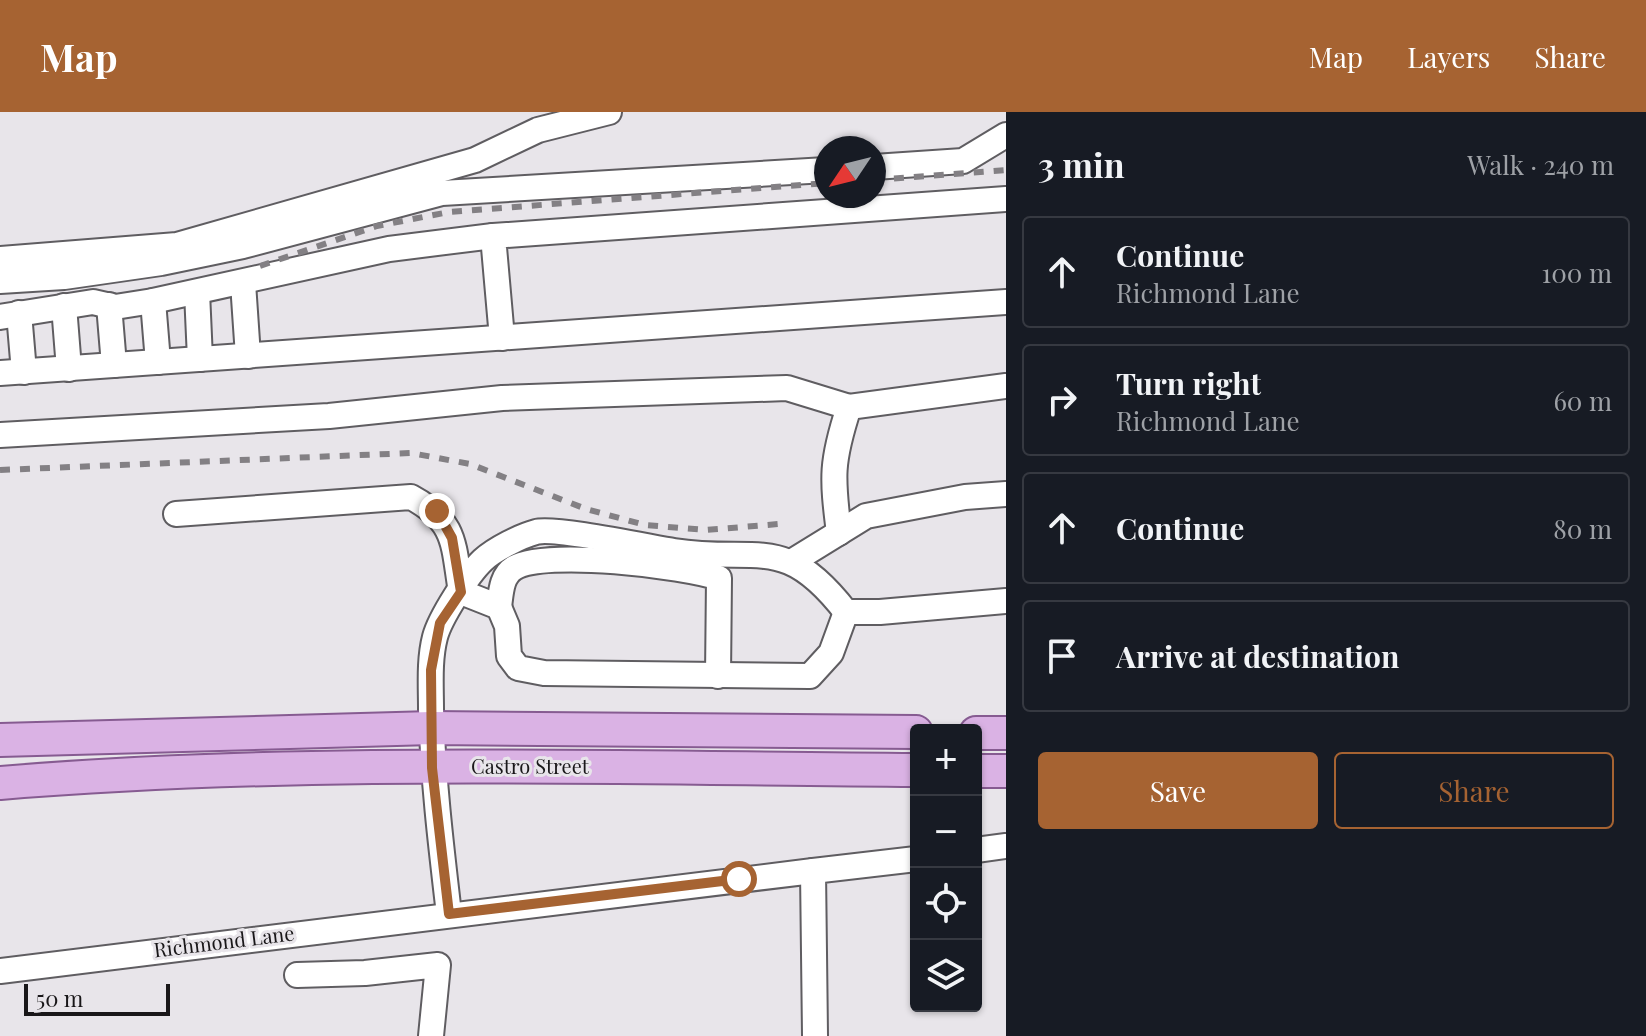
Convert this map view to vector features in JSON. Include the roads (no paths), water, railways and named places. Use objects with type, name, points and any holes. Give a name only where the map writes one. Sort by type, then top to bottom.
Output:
[{"type":"main road","name":"Castro Street","points":[[0,740],[432,728],[910,732]]},
{"type":"main road","points":[[982,733],[1006,733]]},
{"type":"main road","name":"Castro Street","points":[[0,783],[94,775],[432,768],[910,770]]},
{"type":"main road","points":[[982,771],[1006,771]]},
{"type":"street","points":[[0,259],[177,245],[475,160],[538,130],[609,112]]},
{"type":"street","points":[[963,161],[1006,135]]},
{"type":"street","points":[[886,166],[1006,159]]},
{"type":"street","points":[[0,281],[64,277],[161,263],[243,246],[442,193],[814,171]]},
{"type":"street","points":[[1006,199],[493,236],[389,249],[153,301],[109,305],[93,302],[10,315],[12,372],[1006,302]]},
{"type":"street","points":[[493,236],[502,338]]},
{"type":"street","points":[[243,283],[248,356]]},
{"type":"street","points":[[197,292],[200,359]]},
{"type":"street","points":[[153,301],[158,362]]},
{"type":"street","points":[[109,305],[114,365]]},
{"type":"street","points":[[64,306],[69,369]]},
{"type":"street","points":[[0,435],[329,416],[502,398],[787,388],[849,407],[1006,386]]},
{"type":"street","points":[[839,533],[832,476],[835,450],[849,407]]},
{"type":"street","points":[[793,561],[866,516],[965,497],[1006,494]]},
{"type":"street","points":[[176,514],[411,497],[437,511],[452,538],[461,592]]},
{"type":"street","points":[[449,914],[432,768],[431,670],[440,623],[483,560],[538,531],[687,553],[753,553],[793,561],[826,586],[846,612]]},
{"type":"street","points":[[718,676],[719,578],[697,571],[595,560],[528,562],[513,568],[504,578],[499,607],[507,626],[509,656],[518,668],[544,673],[718,676],[810,676],[831,653],[846,612]]},
{"type":"street","points":[[461,592],[499,607]]},
{"type":"street","points":[[846,612],[1006,601]]},
{"type":"street","points":[[982,849],[1006,846]]},
{"type":"street","name":"Richmond Lane","points":[[0,971],[910,860]]},
{"type":"street","points":[[813,871],[815,1035]]},
{"type":"street","points":[[297,975],[365,973],[438,965],[431,1036]]},
{"type":"railway","points":[[886,179],[1006,170]]},
{"type":"railway","points":[[260,266],[377,226],[449,212],[814,184]]},
{"type":"railway","points":[[0,470],[411,453],[470,464],[586,509],[645,525],[706,530],[779,524]]}]
